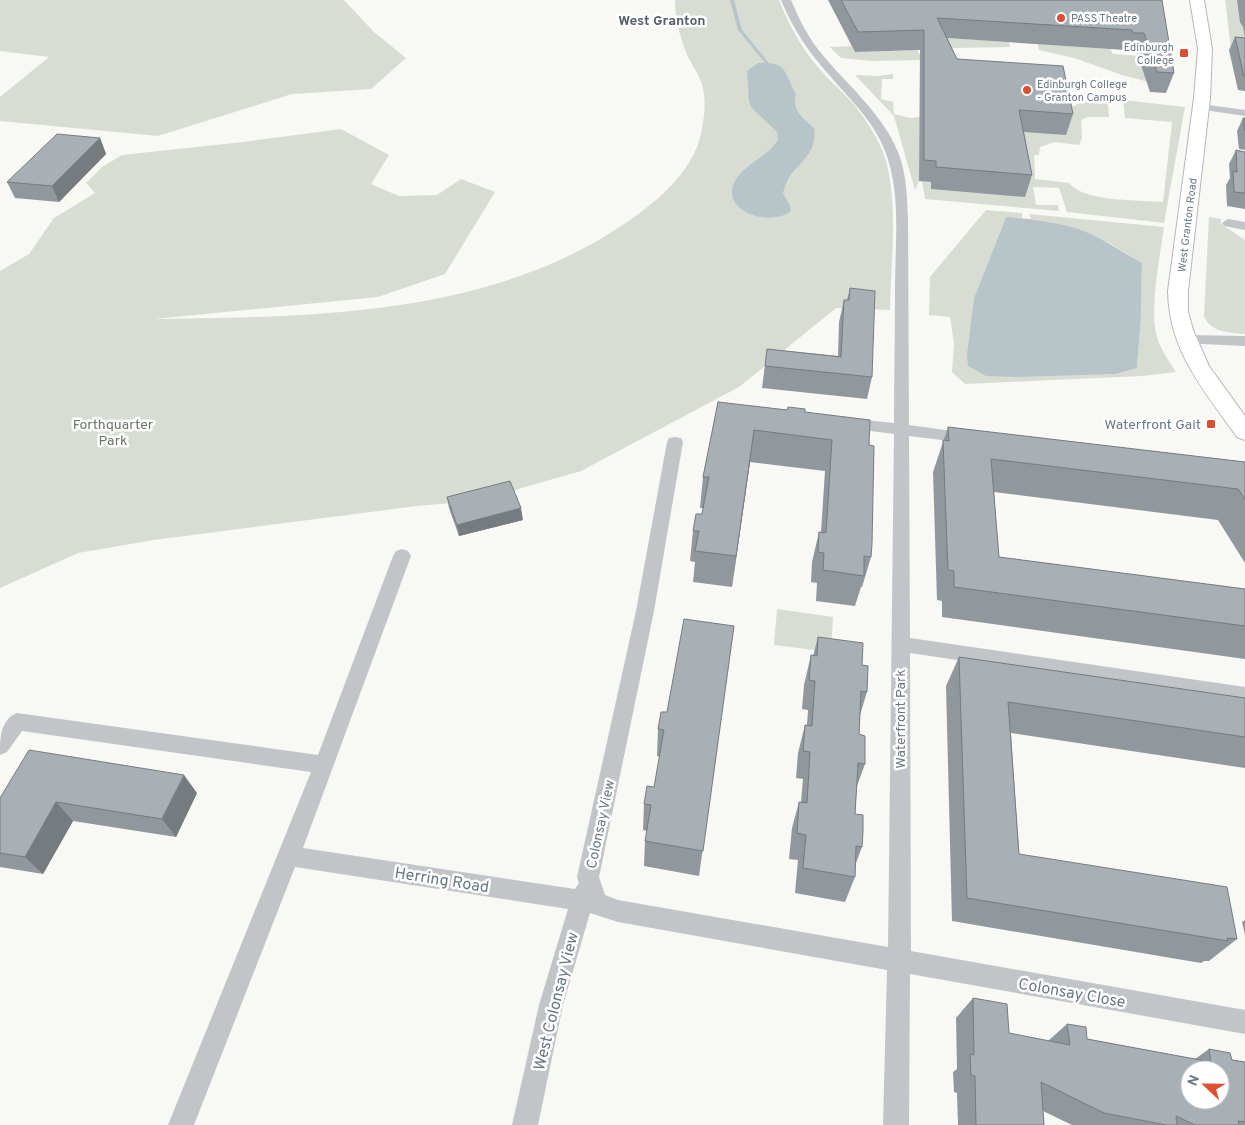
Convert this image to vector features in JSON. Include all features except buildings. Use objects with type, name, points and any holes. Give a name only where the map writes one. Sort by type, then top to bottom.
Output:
[{"type":"street","name":"Waterfront Park","points":[[786,0],[821,60],[869,112],[890,146],[897,167],[901,200],[902,430],[899,962],[896,1125]]},
{"type":"street","name":"West Granton Road","points":[[1197,0],[1205,49],[1201,107],[1178,291],[1180,322],[1186,340],[1204,372],[1245,432]]},
{"type":"street","points":[[1201,107],[1245,113]]},
{"type":"street","points":[[1228,223],[1245,226]]},
{"type":"street","points":[[1186,340],[1245,341]]},
{"type":"street","points":[[834,422],[981,440]]},
{"type":"street","name":"Colonsay View","points":[[588,877],[645,611],[676,442]]},
{"type":"street","points":[[181,1125],[324,764],[402,556]]},
{"type":"street","points":[[900,644],[1245,695]]},
{"type":"street","points":[[0,746],[17,722],[324,764]]},
{"type":"street","name":"Herring Road","points":[[288,856],[589,902]]},
{"type":"street","name":"West Colonsay View","points":[[525,1125],[551,1006],[589,902],[588,877]]},
{"type":"street","points":[[589,902],[618,912],[899,962]]},
{"type":"street","name":"Colonsay Close","points":[[899,962],[1245,1022]]},
{"type":"green space","points":[[0,0],[344,0],[374,32],[406,58],[371,89],[292,94],[158,136],[0,121],[0,97],[49,57],[0,51]]},
{"type":"green space","name":"Forthquarter Park","points":[[675,0],[779,0],[795,34],[811,59],[856,107],[877,138],[887,165],[890,182],[893,237],[890,310],[836,308],[739,387],[581,471],[477,501],[417,506],[154,540],[78,553],[0,588],[0,271],[29,254],[54,218],[95,193],[86,183],[102,167],[122,155],[341,129],[389,155],[371,184],[399,196],[437,195],[461,179],[495,192],[445,274],[378,297],[154,319],[279,316],[342,312],[405,304],[467,292],[527,274],[584,248],[637,215],[667,190],[684,170],[697,147],[701,134],[705,103],[701,81],[682,41],[677,21]]},
{"type":"green space","points":[[1225,0],[1245,0],[1245,50],[1231,48]]},
{"type":"green space","points":[[933,37],[1009,42],[1010,47],[952,48]]},
{"type":"green space","points":[[1038,44],[1110,49],[1113,54],[1141,56],[1149,82],[1122,75],[1074,58],[1039,50]]},
{"type":"green space","points":[[852,46],[855,52],[917,50],[923,60],[872,61],[841,58],[830,47]]},
{"type":"green space","points":[[893,74],[893,79],[882,79],[881,99],[893,102],[894,114],[910,118],[920,117],[919,181],[915,190],[894,116],[855,75],[878,76]]},
{"type":"green space","points":[[1102,94],[1107,94],[1109,117],[1088,117],[1081,120],[1082,138],[1079,145],[1055,142],[1040,147],[1039,155],[1034,155],[1035,179],[1069,183],[1086,194],[1099,197],[1163,202],[1172,122],[1125,118],[1123,100],[1185,107],[1164,223],[1067,212],[1059,188],[1033,187],[1036,205],[1058,205],[1059,211],[925,199],[922,181],[931,182],[1013,131]]},
{"type":"green space","points":[[986,210],[1022,213],[1022,218],[1006,217],[974,298],[972,318],[986,376],[1116,374],[1137,368],[1141,318],[1142,263],[1111,244],[1070,226],[1031,219],[1029,214],[1164,227],[1156,281],[1154,322],[1159,343],[1176,372],[1142,376],[965,384],[952,372],[954,344],[950,317],[929,315],[930,277]]},
{"type":"green space","points":[[1209,217],[1221,219],[1221,224],[1245,240],[1245,334],[1221,331],[1211,325],[1204,316]]},
{"type":"green space","points":[[777,609],[833,617],[831,652],[774,645]]},
{"type":"shaded area","points":[[758,63],[775,64],[784,70],[796,94],[795,105],[799,113],[814,128],[812,147],[790,176],[783,193],[791,211],[783,216],[772,218],[750,214],[741,209],[735,202],[732,193],[738,176],[769,150],[778,139],[777,132],[751,107],[749,101],[747,71]]},
{"type":"shaded area","points":[[1006,217],[1045,221],[1079,229],[1107,242],[1142,263],[1141,318],[1137,368],[1116,374],[1015,377],[986,376],[968,366],[967,355],[974,298]]},
{"type":"waterway","points":[[732,0],[740,30],[767,63]]},
{"type":"place","name":"PASS Theatre","points":[[1061,18]]},
{"type":"place","name":"Edinburgh College","points":[[1184,53]]},
{"type":"place","name":"Edinburgh College - Granton Campus","points":[[1027,90]]},
{"type":"place","name":"Waterfront Gait","points":[[1211,424]]},
{"type":"district","name":"West Granton","points":[[662,20]]}]
